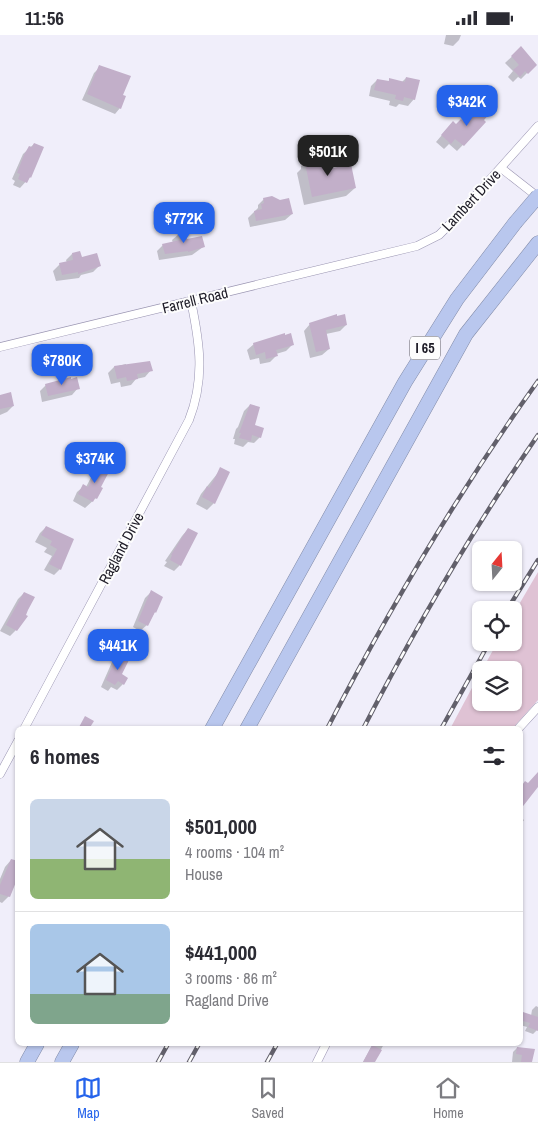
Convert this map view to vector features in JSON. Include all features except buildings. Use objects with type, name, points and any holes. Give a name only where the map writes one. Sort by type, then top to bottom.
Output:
[{"type":"highway","name":"I 65","points":[[214,726],[372,438],[417,361],[458,299],[515,223],[538,196]]},
{"type":"highway","name":"I 65","points":[[249,726],[466,333],[538,243]]},
{"type":"highway","points":[[27,1062],[36,1046]]},
{"type":"highway","points":[[62,1062],[71,1046]]},
{"type":"street","name":"Lambert Drive","points":[[391,253],[417,246],[439,235],[538,126]]},
{"type":"street","points":[[501,168],[538,196]]},
{"type":"street","name":"Farrell Road","points":[[0,347],[391,253]]},
{"type":"street","name":"Ragland Drive","points":[[26,726],[189,420],[197,395],[200,368],[198,336],[190,301]]},
{"type":"street","points":[[521,726],[538,707]]},
{"type":"street","points":[[0,774],[15,746]]},
{"type":"street","points":[[317,1062],[325,1046]]},
{"type":"shaded area","points":[[538,572],[538,700],[515,726],[452,726],[472,688],[472,711],[522,711],[522,661],[487,661],[493,651],[522,651],[521,601]]},
{"type":"railway","points":[[329,726],[375,639],[426,551],[480,465],[538,381]]},
{"type":"railway","points":[[365,726],[446,579],[538,435]]},
{"type":"railway","points":[[513,601],[538,560]]},
{"type":"railway","points":[[443,726],[485,651]]},
{"type":"railway","points":[[158,1062],[167,1046]]},
{"type":"railway","points":[[189,1062],[198,1046]]},
{"type":"railway","points":[[267,1062],[276,1046]]}]
